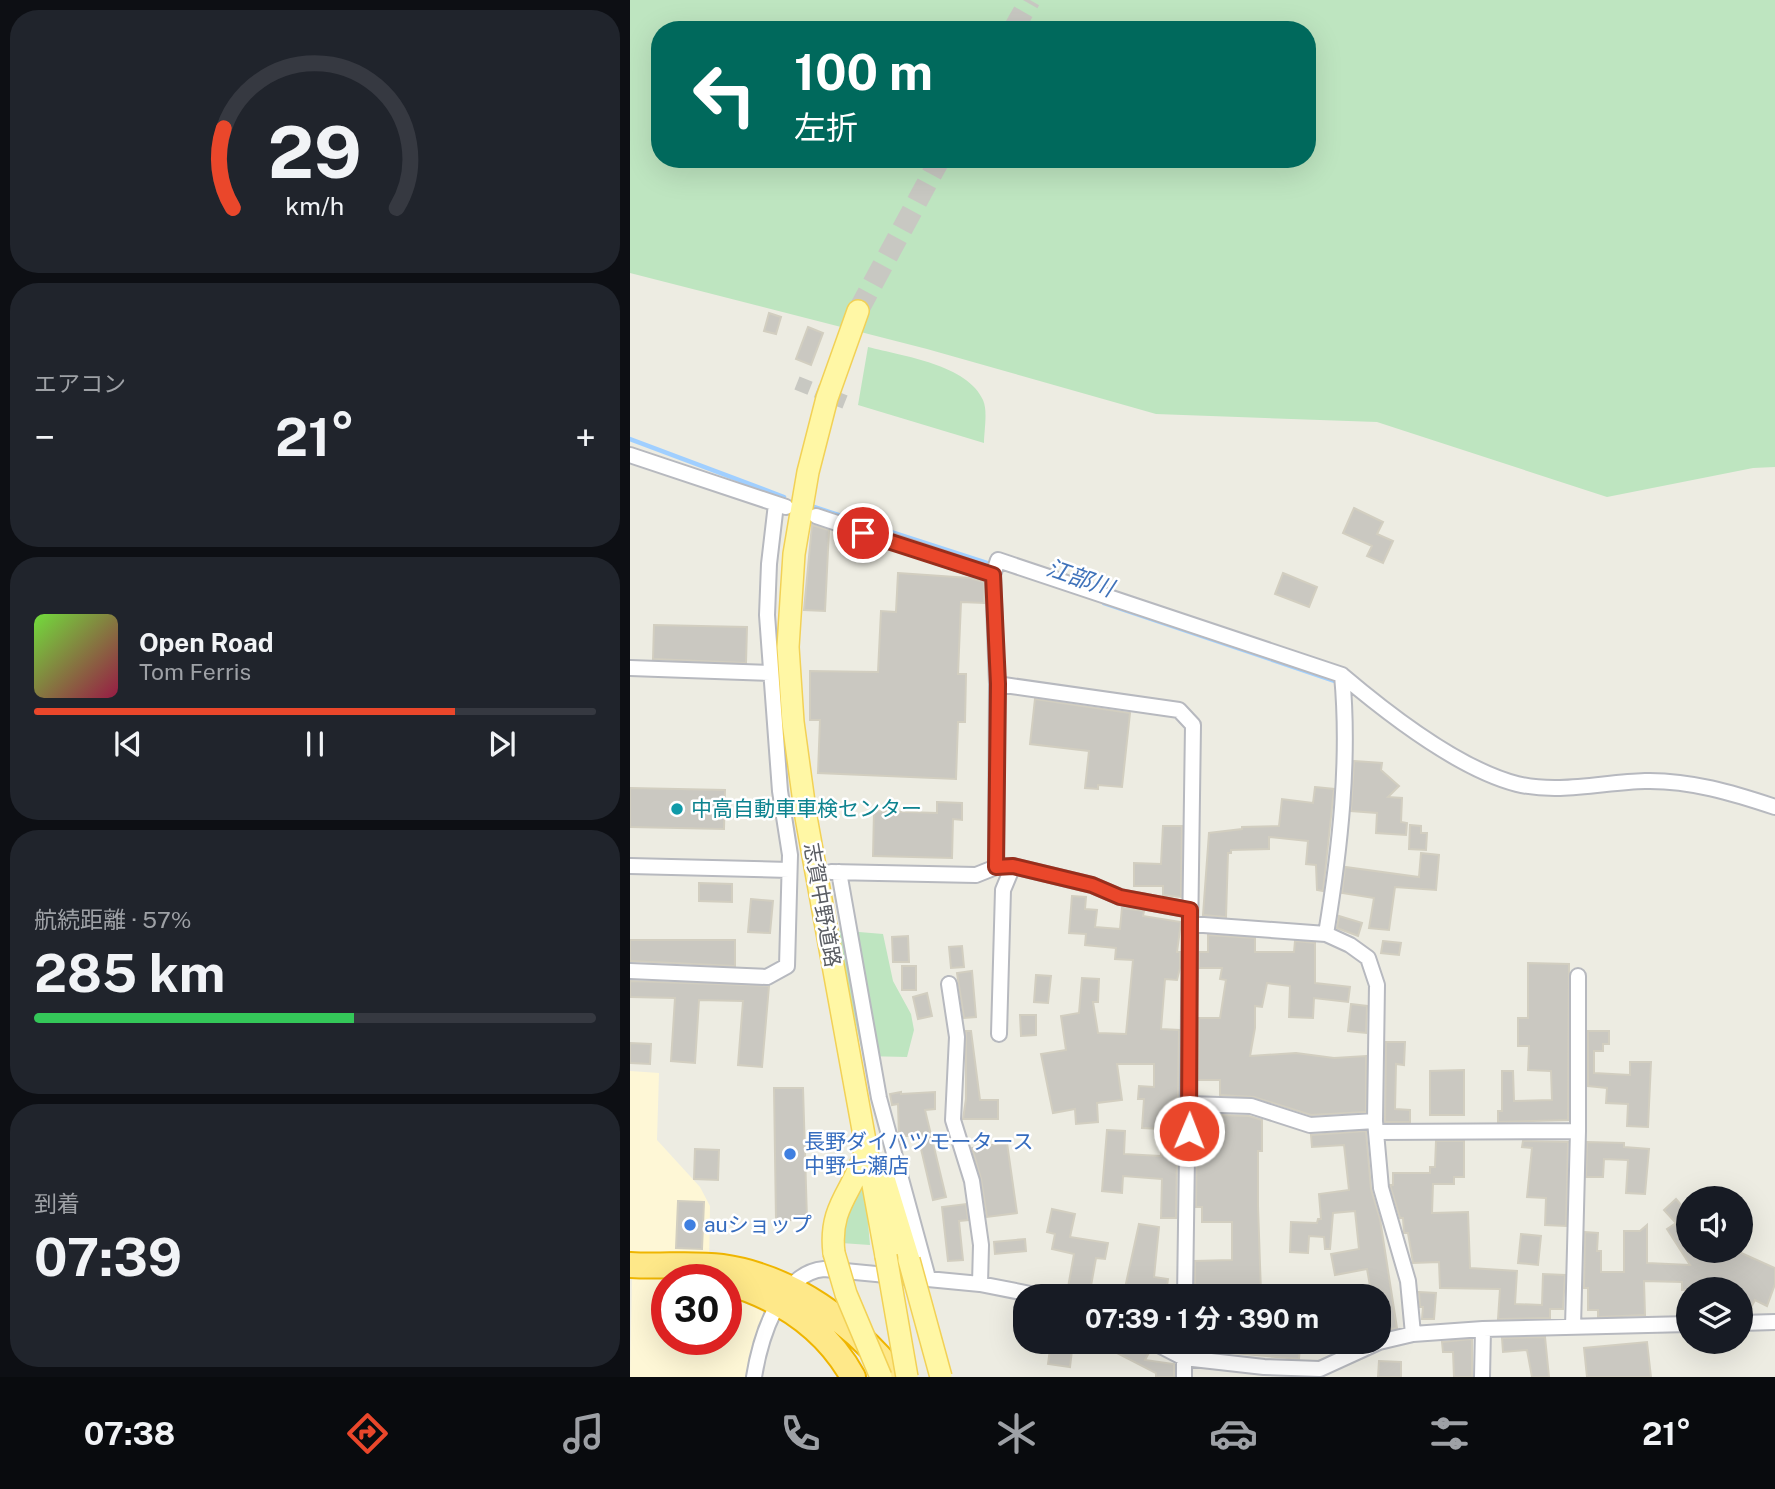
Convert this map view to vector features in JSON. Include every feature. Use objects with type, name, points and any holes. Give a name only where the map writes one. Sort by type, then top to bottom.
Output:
[{"type":"highway","points":[[634,1265],[723,1267],[759,1275],[816,1327],[832,1345],[853,1377]]},
{"type":"highway","points":[[742,1286],[785,1296],[848,1326],[892,1376]]},
{"type":"main road","name":"志賀中野道路","points":[[858,311],[827,398],[807,472],[794,554],[789,647],[793,722],[821,912],[886,1256],[892,1376]]},
{"type":"main road","points":[[858,1097],[909,1260],[941,1377]]},
{"type":"main road","points":[[866,1149],[863,1162],[839,1203],[833,1230],[834,1253],[846,1294],[892,1376]]},
{"type":"street","points":[[630,455],[781,505],[768,576],[770,673],[780,792],[790,855],[787,966],[779,972],[767,977],[630,971]]},
{"type":"street","points":[[816,516],[993,575]]},
{"type":"street","points":[[996,867],[998,684],[993,575],[998,560],[1342,675],[1376,703],[1472,767],[1519,784],[1570,788],[1646,781],[1700,785],[1775,807]]},
{"type":"street","points":[[630,668],[770,673]]},
{"type":"street","points":[[1326,934],[1338,863],[1345,711],[1342,675]]},
{"type":"street","points":[[998,684],[1179,710],[1193,725],[1185,1284]]},
{"type":"street","points":[[630,866],[789,870]]},
{"type":"street","points":[[999,1034],[1003,890],[1013,866]]},
{"type":"street","points":[[928,1278],[879,1098],[834,872],[976,874],[996,867],[1013,866],[1092,885],[1120,897],[1190,917],[1326,934],[1350,945],[1368,958],[1377,985],[1376,1126],[1381,1188],[1408,1281],[1413,1334]]},
{"type":"street","points":[[1573,1327],[1578,1131],[1578,976]]},
{"type":"street","points":[[949,984],[957,1037],[953,1120],[972,1181],[981,1245],[980,1284]]},
{"type":"street","points":[[1189,1104],[1251,1106],[1310,1125],[1578,1131]]},
{"type":"street","points":[[754,1377],[759,1348],[785,1296],[810,1271],[824,1269],[928,1278],[1013,1290]]},
{"type":"street","points":[[1753,1323],[1775,1322]]},
{"type":"street","points":[[1391,1339],[1413,1334],[1483,1329],[1676,1324]]},
{"type":"street","points":[[1482,1377],[1483,1329]]},
{"type":"street","points":[[1176,1354],[1184,1358],[1323,1373],[1357,1354]]},
{"type":"street","points":[[1184,1354],[1184,1377]]},
{"type":"shaded area","points":[[630,1071],[659,1073],[657,1140],[700,1187],[710,1206],[709,1264],[630,1265]]},
{"type":"shaded area","points":[[651,1276],[651,1355],[742,1355],[742,1302],[772,1316],[754,1377],[630,1377],[632,1277]]},
{"type":"green space","points":[[630,0],[1775,0],[1775,467],[1753,468],[1607,497],[1377,422],[1156,414],[927,349],[630,273]]},
{"type":"green space","points":[[868,347],[916,358],[964,378],[983,400],[986,415],[984,443],[858,405]]},
{"type":"green space","points":[[835,930],[883,934],[893,981],[911,1014],[914,1030],[907,1057],[863,1056]]},
{"type":"green space","points":[[864,1179],[870,1245],[841,1243],[844,1216]]},
{"type":"building","points":[[769,313],[781,317],[776,334],[764,331]]},
{"type":"building","points":[[808,327],[823,333],[811,365],[796,359]]},
{"type":"building","points":[[1354,508],[1383,522],[1377,534],[1393,541],[1383,563],[1367,556],[1372,546],[1343,533]]},
{"type":"building","points":[[812,525],[829,530],[825,611],[804,610]]},
{"type":"building","points":[[898,573],[970,578],[984,582],[984,603],[961,602],[958,674],[966,674],[965,722],[958,722],[956,779],[818,773],[820,720],[810,720],[810,671],[878,672],[881,611],[896,612]]},
{"type":"building","points":[[1283,573],[1317,587],[1309,607],[1275,594]]},
{"type":"building","points":[[654,625],[747,627],[746,663],[653,659]]},
{"type":"building","points":[[1035,699],[1130,713],[1122,787],[1098,785],[1098,789],[1085,788],[1089,751],[1030,744]]},
{"type":"building","points":[[1354,761],[1382,763],[1381,770],[1399,786],[1388,797],[1402,798],[1401,822],[1407,823],[1406,835],[1376,833],[1377,813],[1351,811]]},
{"type":"building","points":[[1315,787],[1334,789],[1323,891],[1317,890],[1316,865],[1306,864],[1308,841],[1269,837],[1269,849],[1231,850],[1231,853],[1228,853],[1226,917],[1203,915],[1209,833],[1242,827],[1279,826],[1282,799],[1313,803]]},
{"type":"building","name":"中高自動車車検センター","points":[[630,788],[725,790],[724,829],[630,827]]},
{"type":"building","points":[[937,802],[962,803],[962,820],[953,819],[952,858],[873,856],[874,811],[937,813]]},
{"type":"building","points":[[1410,825],[1421,826],[1421,833],[1427,833],[1426,850],[1409,849]]},
{"type":"building","points":[[1163,826],[1182,826],[1181,897],[1163,895],[1163,886],[1134,886],[1134,863],[1161,864]]},
{"type":"building","points":[[1421,853],[1439,855],[1436,890],[1395,887],[1389,930],[1369,928],[1374,898],[1342,893],[1345,867],[1419,877]]},
{"type":"building","points":[[699,883],[732,884],[732,902],[699,901]]},
{"type":"building","points":[[1072,896],[1086,897],[1085,909],[1097,910],[1095,927],[1120,929],[1122,908],[1144,911],[1143,916],[1181,922],[1177,952],[1180,952],[1180,968],[1177,980],[1165,979],[1161,1029],[1179,1030],[1176,1218],[1161,1218],[1162,1179],[1123,1176],[1122,1193],[1102,1191],[1107,1130],[1125,1131],[1124,1154],[1161,1156],[1162,1129],[1142,1128],[1144,1099],[1138,1099],[1139,1086],[1154,1087],[1154,1064],[1117,1064],[1122,1100],[1097,1103],[1098,1122],[1076,1124],[1075,1109],[1053,1113],[1041,1054],[1066,1050],[1061,1016],[1079,1013],[1082,978],[1099,979],[1098,1002],[1093,1002],[1098,1033],[1126,1034],[1133,960],[1115,959],[1116,948],[1085,945],[1086,934],[1069,933]]},
{"type":"building","points":[[751,899],[773,901],[770,933],[748,932]]},
{"type":"building","points":[[1339,916],[1362,923],[1358,936],[1337,928]]},
{"type":"building","points":[[1208,935],[1255,938],[1255,952],[1294,952],[1295,941],[1315,943],[1315,983],[1350,987],[1348,1002],[1314,998],[1313,1018],[1289,1017],[1290,986],[1267,983],[1262,1007],[1255,1006],[1255,1028],[1250,1056],[1296,1053],[1334,1058],[1366,1056],[1366,1112],[1311,1115],[1254,1097],[1220,1095],[1220,1080],[1198,1080],[1199,1018],[1220,1018],[1226,980],[1220,979],[1222,968],[1199,968],[1199,952],[1208,952]]},
{"type":"building","points":[[908,936],[909,962],[893,962],[892,937]]},
{"type":"building","points":[[630,940],[735,940],[735,966],[630,961]]},
{"type":"building","points":[[1383,941],[1401,943],[1399,955],[1381,953]]},
{"type":"building","points":[[962,946],[964,967],[951,968],[949,947]]},
{"type":"building","points":[[1528,963],[1569,964],[1568,1120],[1498,1122],[1498,1111],[1502,1111],[1502,1071],[1513,1071],[1514,1101],[1552,1100],[1551,1071],[1528,1070],[1529,1046],[1518,1046],[1518,1018],[1528,1018]]},
{"type":"building","points":[[902,966],[916,966],[916,990],[902,990]]},
{"type":"building","points":[[972,971],[976,1017],[964,1018],[957,973]]},
{"type":"building","points":[[1036,975],[1051,976],[1048,1003],[1034,1002]]},
{"type":"building","points":[[630,981],[769,986],[762,1067],[738,1065],[743,1001],[699,1000],[695,1063],[671,1061],[675,998],[630,997]]},
{"type":"building","points":[[927,993],[932,1016],[918,1019],[913,997]]},
{"type":"building","points":[[1351,1004],[1367,1006],[1366,1033],[1348,1031]]},
{"type":"building","points":[[1020,1015],[1036,1015],[1036,1035],[1021,1036]]},
{"type":"building","points":[[966,1031],[971,1031],[980,1100],[998,1100],[998,1119],[963,1119],[966,1099]]},
{"type":"building","points":[[1588,1031],[1609,1031],[1609,1044],[1603,1044],[1603,1051],[1594,1051],[1594,1073],[1630,1075],[1630,1062],[1651,1062],[1648,1127],[1627,1126],[1628,1104],[1606,1103],[1607,1088],[1588,1086]]},
{"type":"building","points":[[1386,1042],[1405,1042],[1404,1065],[1396,1064],[1395,1109],[1410,1110],[1410,1122],[1385,1122]]},
{"type":"building","points":[[630,1043],[651,1044],[650,1064],[630,1063]]},
{"type":"building","points":[[1464,1070],[1464,1115],[1430,1115],[1430,1071]]},
{"type":"building","name":"長野ダイハツモータース 中野七瀬店","points":[[774,1088],[803,1088],[807,1219],[776,1221]]},
{"type":"building","points":[[935,1092],[935,1109],[925,1110],[946,1197],[933,1200],[918,1136],[899,1136],[898,1104],[892,1105],[890,1094]]},
{"type":"building","points":[[1249,1116],[1262,1120],[1262,1151],[1258,1151],[1261,1284],[1195,1284],[1195,1261],[1232,1260],[1232,1222],[1202,1222],[1202,1207],[1196,1207],[1197,1117]]},
{"type":"building","points":[[1366,1131],[1371,1189],[1380,1219],[1390,1284],[1370,1284],[1367,1269],[1335,1275],[1331,1254],[1359,1249],[1355,1211],[1333,1213],[1330,1249],[1325,1249],[1324,1237],[1309,1236],[1308,1253],[1290,1252],[1291,1222],[1317,1223],[1318,1219],[1321,1219],[1319,1194],[1349,1190],[1344,1145],[1312,1147],[1311,1135]]},
{"type":"building","points":[[1436,1141],[1464,1141],[1464,1177],[1454,1177],[1454,1184],[1433,1184],[1432,1213],[1468,1212],[1470,1268],[1517,1271],[1515,1304],[1542,1305],[1543,1274],[1565,1275],[1563,1309],[1550,1309],[1550,1318],[1498,1319],[1500,1289],[1440,1288],[1439,1262],[1413,1263],[1408,1233],[1404,1233],[1403,1218],[1400,1218],[1390,1185],[1393,1185],[1393,1173],[1430,1173],[1430,1167],[1435,1167]]},
{"type":"building","points":[[1523,1141],[1568,1142],[1566,1226],[1545,1225],[1546,1198],[1527,1197],[1532,1148],[1522,1147]]},
{"type":"building","points":[[1587,1142],[1624,1143],[1624,1147],[1649,1149],[1645,1194],[1626,1193],[1628,1160],[1604,1159],[1603,1177],[1586,1177]]},
{"type":"building","points":[[1007,1143],[1017,1213],[987,1217],[981,1179],[972,1148]]},
{"type":"building","points":[[695,1149],[719,1150],[718,1180],[694,1179]]},
{"type":"building","points":[[1676,1199],[1676,1223],[1664,1210]]},
{"type":"building","name":"auショップ","points":[[678,1201],[704,1202],[702,1249],[676,1248]]},
{"type":"building","points":[[966,1204],[968,1220],[959,1221],[963,1260],[948,1261],[942,1207]]},
{"type":"building","points":[[1052,1209],[1075,1214],[1070,1237],[1108,1243],[1105,1259],[1096,1258],[1091,1284],[1069,1284],[1074,1254],[1052,1249],[1055,1234],[1047,1232]]},
{"type":"building","points":[[1676,1223],[1676,1243],[1667,1229]]},
{"type":"building","points":[[1139,1224],[1159,1227],[1154,1277],[1168,1279],[1167,1284],[1126,1284]]},
{"type":"building","points":[[1647,1225],[1647,1263],[1690,1265],[1689,1263],[1753,1263],[1753,1258],[1775,1268],[1775,1284],[1767,1306],[1755,1300],[1753,1304],[1753,1277],[1676,1277],[1676,1282],[1644,1281],[1645,1315],[1598,1317],[1598,1310],[1588,1310],[1588,1288],[1584,1288],[1585,1232],[1598,1233],[1597,1251],[1601,1251],[1601,1272],[1624,1272],[1624,1231],[1640,1231]]},
{"type":"building","points":[[1521,1234],[1541,1236],[1538,1265],[1518,1263]]},
{"type":"building","points":[[1025,1239],[1026,1251],[995,1254],[994,1242]]},
{"type":"building","points":[[1391,1290],[1397,1328],[1391,1329]]},
{"type":"building","points":[[1419,1292],[1436,1293],[1434,1319],[1422,1319],[1423,1307],[1420,1307]]},
{"type":"building","points":[[1545,1337],[1549,1377],[1532,1377],[1527,1350],[1503,1352],[1502,1338]]},
{"type":"building","points":[[1472,1339],[1472,1377],[1454,1377],[1453,1352],[1443,1352],[1442,1342]]},
{"type":"building","points":[[1647,1342],[1651,1377],[1587,1377],[1584,1348]]},
{"type":"building","points":[[1049,1354],[1072,1354],[1070,1367],[1048,1364]]},
{"type":"building","points":[[1119,1354],[1148,1354],[1145,1360],[1174,1364],[1174,1377],[1156,1377],[1156,1373]]},
{"type":"building","points":[[1243,1354],[1299,1354],[1299,1359]]},
{"type":"building","points":[[1379,1361],[1401,1362],[1401,1377],[1378,1377]]},
{"type":"waterway","name":"江部川","points":[[630,439],[784,497]]},
{"type":"waterway","name":"江部川","points":[[814,507],[993,565]]},
{"type":"waterway","name":"江部川","points":[[1104,603],[1335,681]]},
{"type":"tunnel","points":[[1018,21],[1030,0]]},
{"type":"tunnel","points":[[858,311],[935,168]]},
{"type":"tunnel","points":[[797,383],[845,402]]},
{"type":"place","name":"中高自動車車検センター","points":[[677,809]]},
{"type":"place","name":"長野ダイハツモータース 中野七瀬店","points":[[790,1154]]},
{"type":"place","name":"auショップ","points":[[690,1225]]},
{"type":"route","points":[[863,533],[993,575],[998,684],[996,867],[1013,866],[1092,885],[1120,897],[1190,910],[1189,1131]]}]
